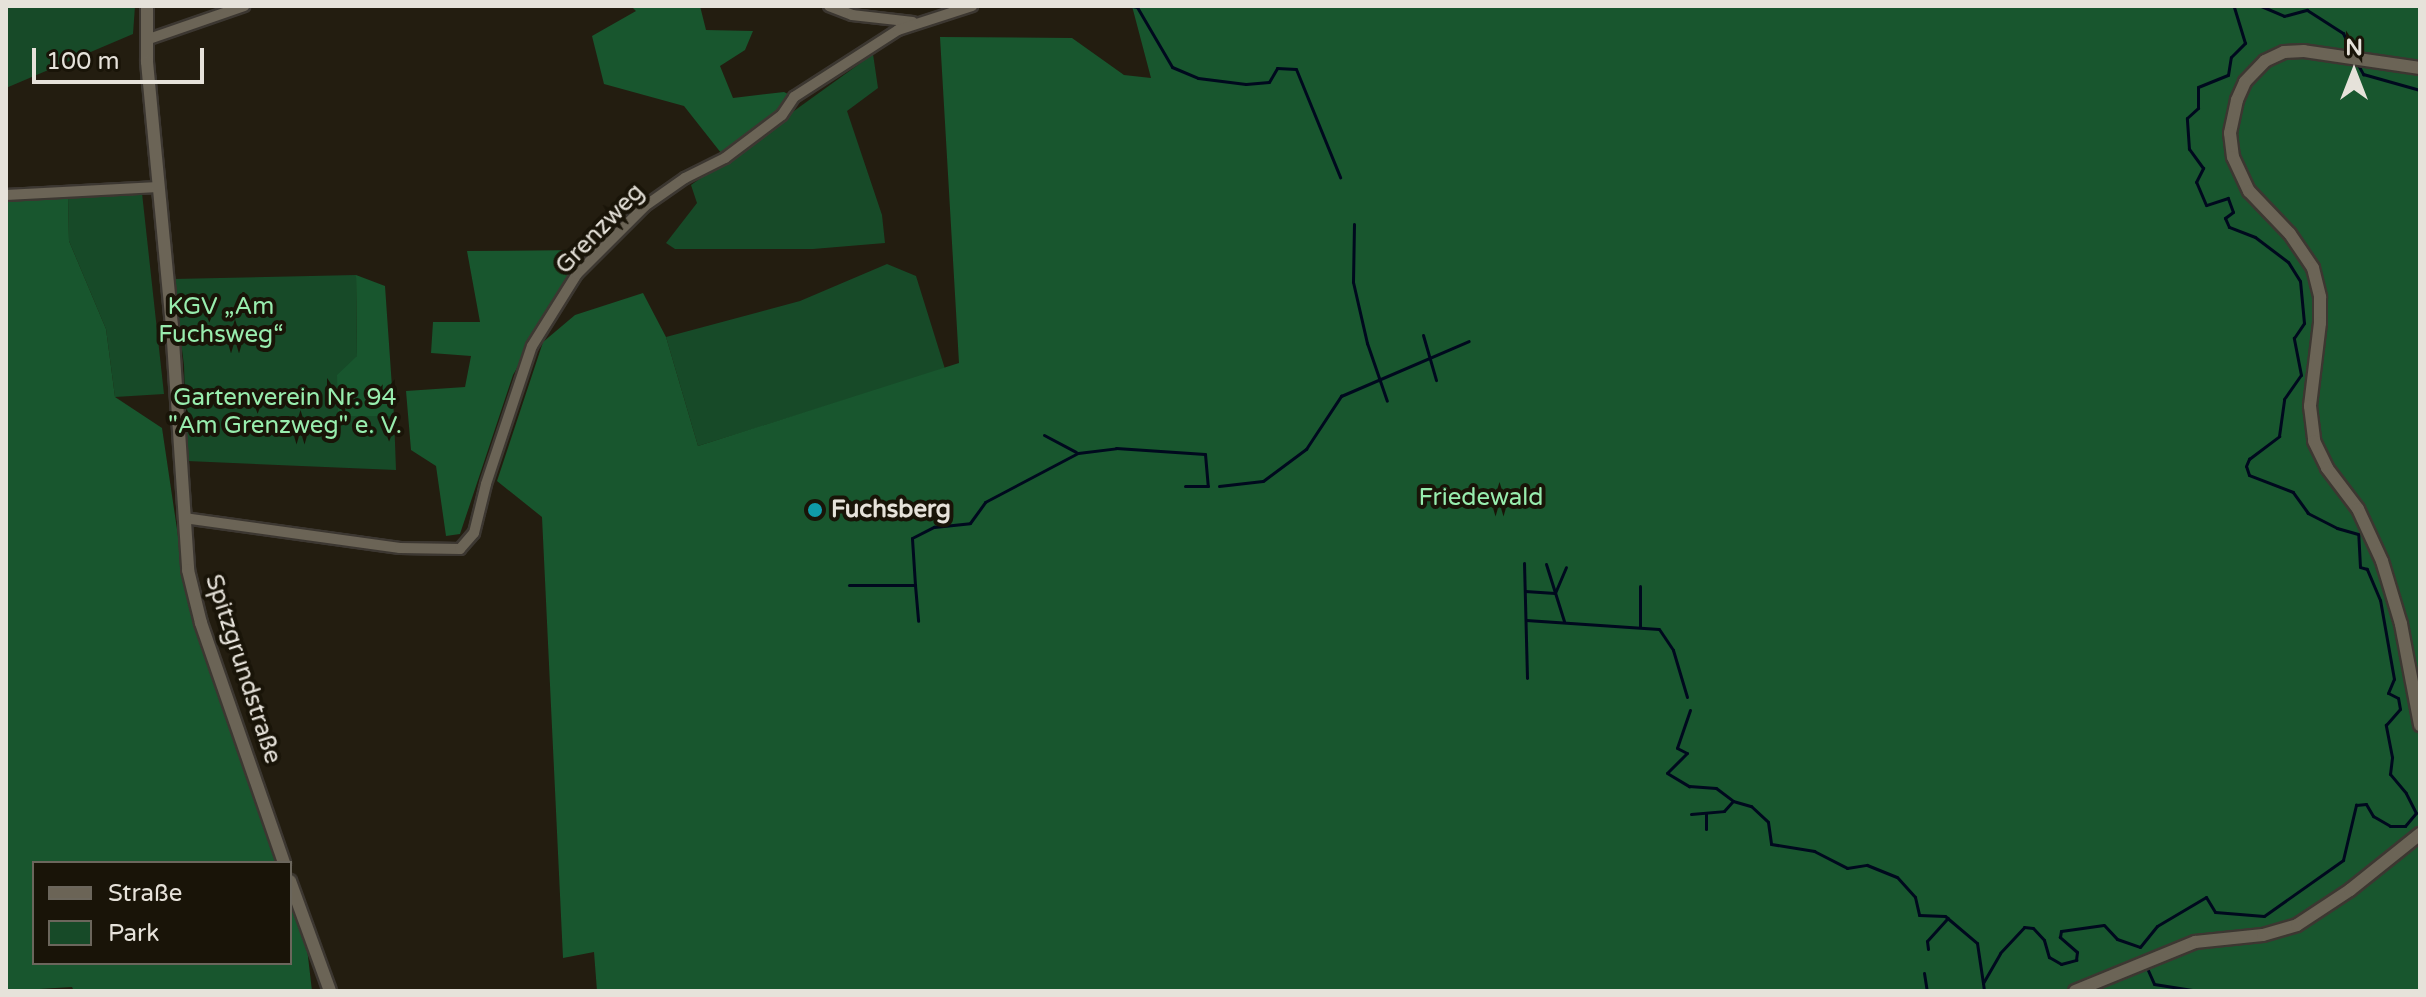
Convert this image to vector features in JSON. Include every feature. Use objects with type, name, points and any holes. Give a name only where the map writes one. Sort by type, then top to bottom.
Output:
[{"type":"street","name":"Spitzgrundstraße","points":[[147,6],[146,40],[172,326],[188,570],[201,623],[283,861]]},
{"type":"street","points":[[146,40],[244,6]]},
{"type":"street","points":[[829,6],[852,15],[915,23]]},
{"type":"street","name":"Grenzweg","points":[[184,518],[287,535],[412,549],[460,549],[474,533],[532,346],[577,274],[645,206],[685,178],[725,158],[782,115],[794,97],[898,30],[972,6]]},
{"type":"street","points":[[2420,68],[2294,50],[2265,61],[2250,75],[2237,100],[2231,147],[2249,191],[2298,243],[2313,268],[2320,297],[2310,406],[2314,441],[2327,468],[2358,509],[2382,561],[2401,624],[2420,725]]},
{"type":"street","points":[[6,195],[158,187]]},
{"type":"street","points":[[2075,991],[2195,942],[2263,935],[2297,925],[2350,890],[2420,834]]},
{"type":"street","points":[[292,886],[330,991]]},
{"type":"green space","points":[[6,6],[135,6],[133,34],[6,88]]},
{"type":"green space","points":[[631,6],[700,6],[706,30],[753,31],[745,50],[720,66],[733,98],[784,92],[794,97],[782,115],[725,158],[684,106],[604,84],[592,36],[636,11]]},
{"type":"green space","name":"Friedewald","points":[[1132,6],[2420,6],[2420,991],[597,991],[594,952],[563,958],[542,517],[497,481],[543,342],[575,315],[643,293],[666,337],[698,446],[959,363],[940,37],[1072,38],[1124,75],[1151,78]]},
{"type":"green space","points":[[873,54],[878,88],[847,111],[882,215],[885,243],[813,249],[675,249],[666,243],[697,203],[691,185]]},
{"type":"green space","points":[[142,193],[164,394],[115,397],[106,329],[69,241],[68,198]]},
{"type":"green space","points":[[68,198],[69,241],[106,329],[115,397],[162,428],[185,583],[278,861],[32,861],[32,965],[292,965],[292,902],[307,948],[312,991],[74,991],[72,987],[6,991],[6,200]]},
{"type":"green space","points":[[584,250],[513,375],[460,534],[446,536],[436,466],[411,450],[406,391],[465,387],[471,356],[431,353],[433,322],[480,322],[467,251]]},
{"type":"green space","points":[[887,264],[916,276],[945,369],[698,446],[666,337],[800,301]]},
{"type":"green space","points":[[356,275],[357,356],[338,416],[394,416],[396,470],[187,461],[184,365],[173,279]]},
{"type":"green space","points":[[356,275],[385,286],[394,416],[338,416],[337,375],[357,356]]},
{"type":"waterway","points":[[1132,6],[1137,7],[1172,67],[1198,78],[1246,84],[1269,82],[1277,68],[1296,69],[1340,177]]},
{"type":"waterway","points":[[1984,991],[1983,983],[2000,953],[2024,927],[2033,928],[2044,940],[2049,957],[2061,964],[2076,960],[2077,952],[2060,937],[2061,931],[2104,925],[2117,939],[2140,947],[2157,926],[2206,897],[2215,912],[2264,916],[2343,860],[2356,805],[2366,804],[2373,816],[2390,826],[2405,826],[2416,813],[2406,793],[2390,774],[2392,757],[2386,725],[2400,709],[2398,698],[2388,693],[2394,679],[2380,600],[2367,569],[2360,567],[2358,534],[2337,528],[2308,513],[2293,492],[2249,475],[2246,466],[2249,459],[2279,436],[2284,399],[2301,375],[2294,338],[2304,323],[2300,281],[2288,262],[2255,237],[2229,227],[2225,218],[2233,212],[2228,198],[2206,205],[2196,182],[2203,168],[2189,149],[2187,118],[2198,108],[2198,87],[2228,75],[2231,57],[2245,43],[2234,6]]},
{"type":"waterway","points":[[2261,6],[2284,16],[2307,10],[2343,33],[2352,52]]},
{"type":"waterway","points":[[2357,63],[2363,74],[2420,90]]},
{"type":"waterway","points":[[1354,224],[1353,282],[1367,343],[1387,401]]},
{"type":"waterway","points":[[1423,335],[1436,380]]},
{"type":"waterway","points":[[1219,486],[1263,481],[1306,449],[1341,396],[1469,341]]},
{"type":"waterway","points":[[1044,435],[1076,452]]},
{"type":"waterway","points":[[849,585],[915,585],[912,538],[934,527],[970,523],[985,502],[1078,453],[1116,448],[1205,454],[1208,486],[1185,486]]},
{"type":"waterway","points":[[1524,563],[1527,678]]},
{"type":"waterway","points":[[1546,564],[1564,621]]},
{"type":"waterway","points":[[1525,591],[1555,593],[1566,567]]},
{"type":"waterway","points":[[915,585],[918,621]]},
{"type":"waterway","points":[[1640,586],[1640,626]]},
{"type":"waterway","points":[[1526,620],[1659,629],[1673,650],[1687,697]]},
{"type":"waterway","points":[[1690,710],[1677,748],[1687,753],[1667,773],[1689,786],[1716,788],[1733,801],[1751,806],[1768,822],[1771,844],[1814,851],[1847,868],[1867,865],[1897,877],[1915,897],[1919,915],[1945,916],[1977,943],[1983,983]]},
{"type":"waterway","points":[[1691,814],[1724,811],[1733,801]]},
{"type":"waterway","points":[[1706,813],[1706,829]]},
{"type":"waterway","points":[[1928,949],[1927,941],[1948,918]]},
{"type":"waterway","points":[[2147,968],[2154,984],[2198,991]]},
{"type":"waterway","points":[[1924,973],[1927,991]]},
{"type":"place","name":"Fuchsberg","points":[[815,510]]},
{"type":"park label","name":"KGV „Am Fuchsweg“","points":[[221,321]]},
{"type":"park label","name":"Gartenverein Nr. 94 \"Am Grenzweg\" e. V.","points":[[285,412]]}]
